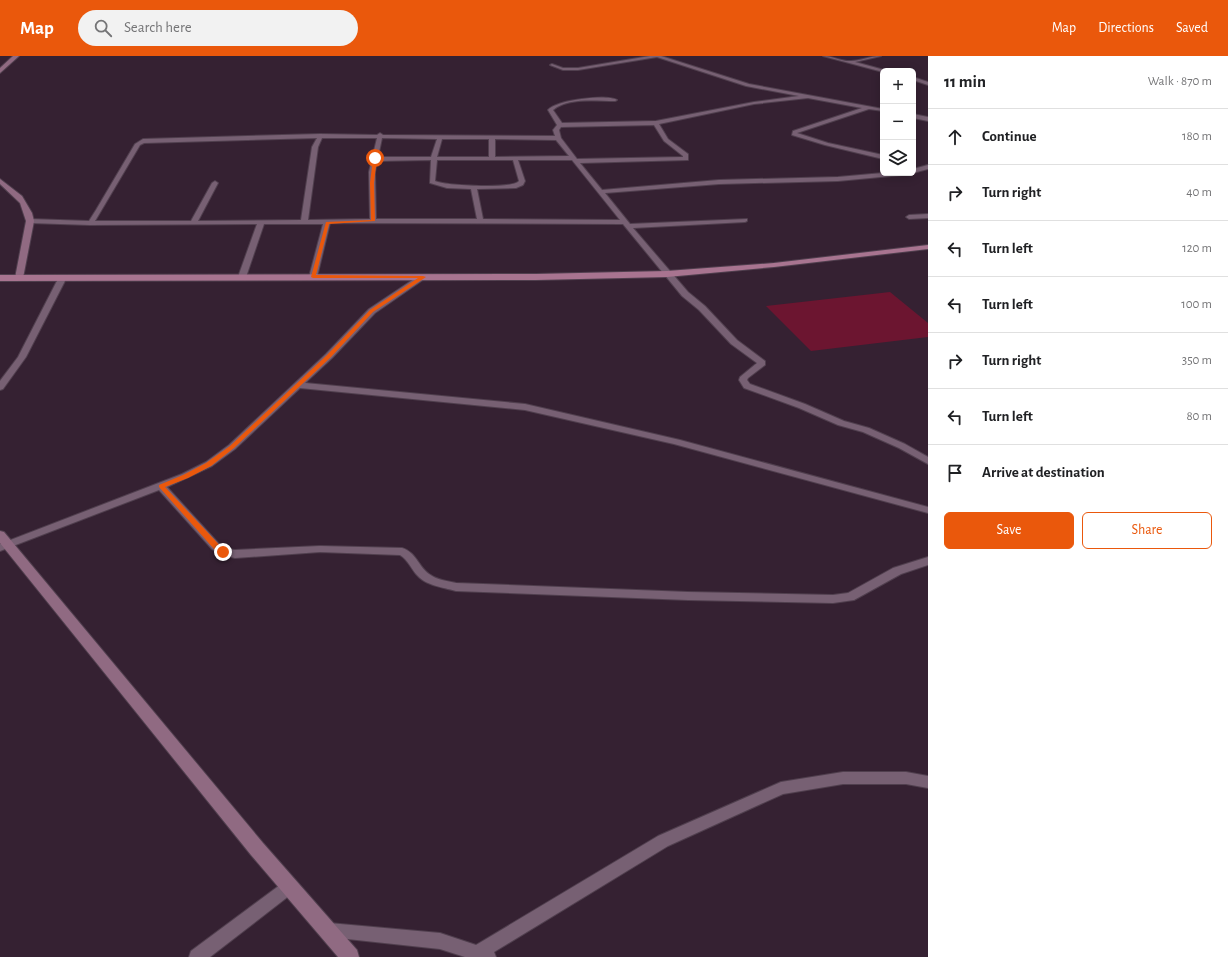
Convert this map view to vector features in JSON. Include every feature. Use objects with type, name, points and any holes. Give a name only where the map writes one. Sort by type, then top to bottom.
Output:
[{"type":"main road","points":[[0,278],[423,277],[667,274],[781,264],[928,247]]},
{"type":"street","points":[[0,71],[16,56]]},
{"type":"street","points":[[552,65],[563,69],[578,70],[657,56],[748,84],[880,109]]},
{"type":"street","points":[[825,56],[880,70]]},
{"type":"street","points":[[850,62],[879,56]]},
{"type":"street","points":[[916,78],[928,79]]},
{"type":"street","points":[[916,79],[928,84]]},
{"type":"street","points":[[560,125],[656,123],[754,103],[809,96]]},
{"type":"street","points":[[560,125],[550,110],[556,106],[578,101],[614,100]]},
{"type":"street","points":[[869,107],[795,132],[794,134],[827,144],[880,156]]},
{"type":"street","points":[[916,117],[928,119]]},
{"type":"street","points":[[375,158],[515,158],[575,160],[686,159],[686,155],[666,140],[656,123]]},
{"type":"street","points":[[560,125],[556,130],[558,138],[667,274],[685,294],[702,308],[734,342],[762,363],[744,377],[743,380],[747,386],[759,392],[802,406],[841,423],[866,430],[902,446],[928,461]]},
{"type":"street","points":[[90,223],[138,144],[143,141],[320,136],[558,138]]},
{"type":"street","points":[[304,222],[315,147],[320,136]]},
{"type":"street","points":[[373,221],[372,183],[375,158],[380,136]]},
{"type":"street","points":[[440,136],[434,158],[432,182],[435,184],[474,187],[505,187],[521,184],[520,171],[515,158]]},
{"type":"street","points":[[492,137],[492,158]]},
{"type":"street","points":[[916,169],[928,167]]},
{"type":"street","points":[[601,192],[719,182],[845,179],[880,175]]},
{"type":"street","points":[[0,181],[26,204],[30,221],[18,278]]},
{"type":"street","points":[[193,223],[216,183]]},
{"type":"street","points":[[474,187],[480,221]]},
{"type":"street","points":[[909,217],[928,216]]},
{"type":"street","points":[[30,221],[90,223],[480,221],[627,224],[745,220]]},
{"type":"street","points":[[313,277],[327,222]]},
{"type":"street","points":[[242,277],[261,223]]},
{"type":"street","points":[[0,387],[22,357],[63,277]]},
{"type":"street","points":[[350,957],[257,849],[3,543],[161,486],[208,464],[226,451],[329,356],[372,311],[423,277]]},
{"type":"street","points":[[297,385],[525,406],[662,438],[928,510]]},
{"type":"street","points":[[161,486],[216,547],[223,552],[235,554],[320,549],[402,552],[411,558],[422,575],[434,582],[456,587],[681,596],[833,599],[850,597],[897,571],[928,561]]},
{"type":"street","points":[[327,930],[440,941],[482,955],[663,841],[781,788],[843,778],[906,778],[928,782]]},
{"type":"street","points":[[198,957],[289,886]]},
{"type":"shaded area","points":[[890,292],[928,323],[928,337],[811,351],[766,306]]},
{"type":"route","points":[[223,552],[216,547],[161,486],[208,464],[232,447],[329,356],[372,311],[423,277],[313,277],[327,222],[373,221],[372,172],[375,158]]}]
